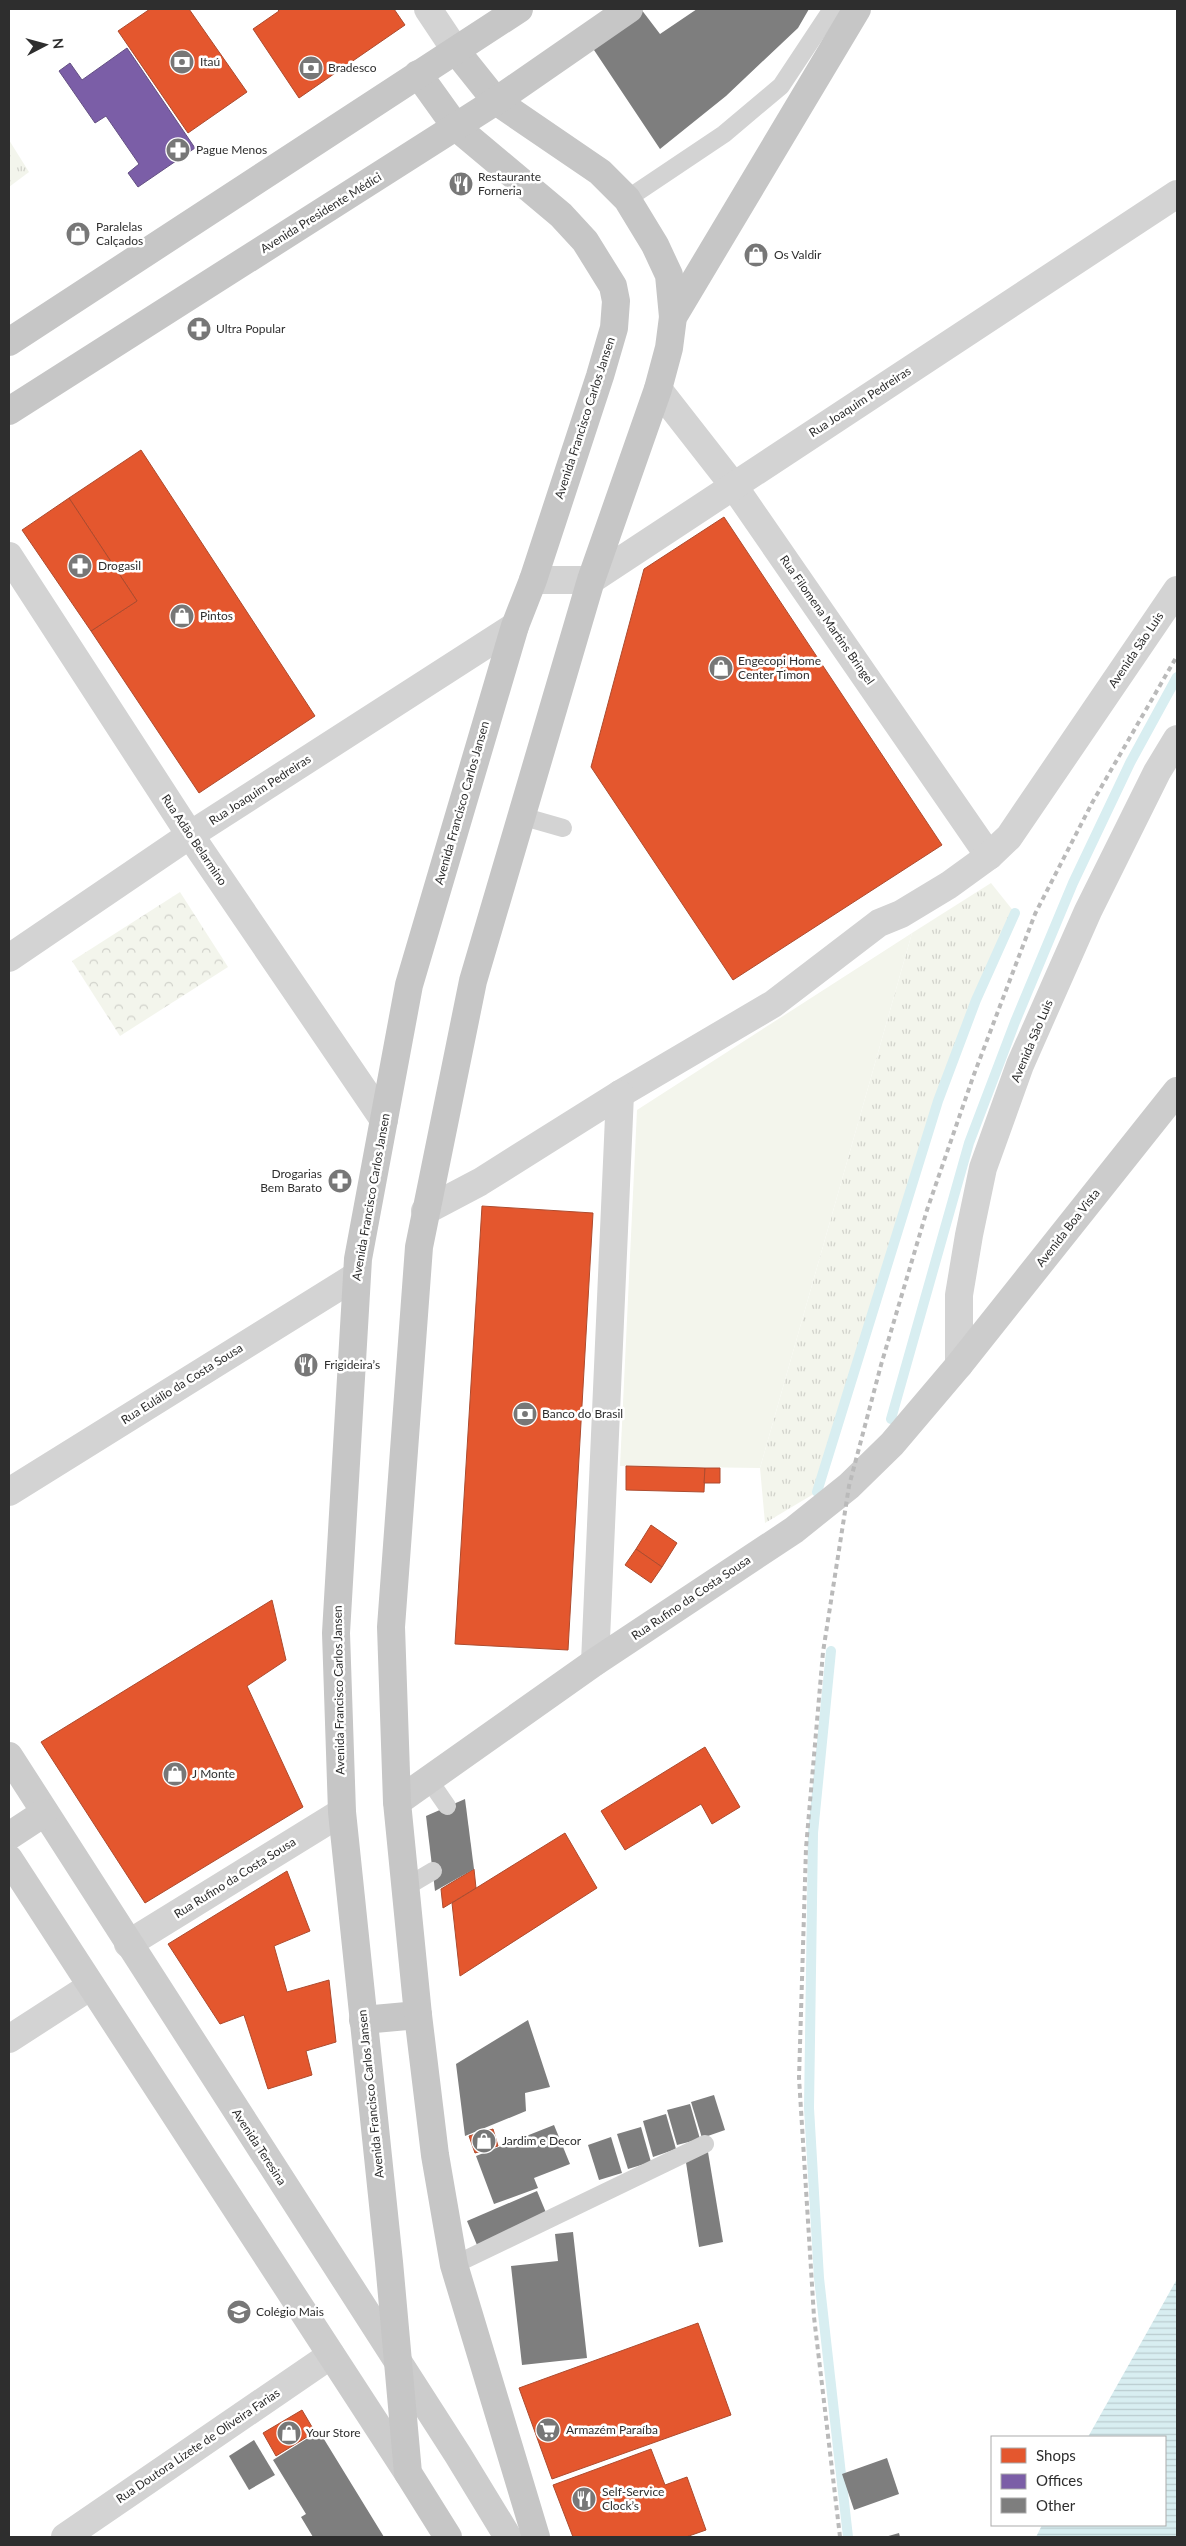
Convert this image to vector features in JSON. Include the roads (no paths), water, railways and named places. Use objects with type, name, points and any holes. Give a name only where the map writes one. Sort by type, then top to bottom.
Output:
[{"type":"main road","points":[[9,342],[519,9]]},
{"type":"main road","name":"Avenida Presidente Médici","points":[[9,411],[456,127],[628,9]]},
{"type":"main road","points":[[674,317],[857,9]]},
{"type":"main road","points":[[456,51],[496,101],[600,172],[627,199],[655,245],[669,276],[674,317],[669,348],[658,389],[591,580],[474,981],[419,1247],[391,1627],[397,1802],[418,2014],[435,2156],[454,2265],[536,2537]]},
{"type":"main road","name":"Avenida Francisco Carlos Jansen","points":[[418,74],[456,127],[561,215],[585,241],[613,286],[616,301],[614,328],[600,376],[533,580],[515,626],[408,985],[356,1276],[336,1633],[342,1812],[408,2473],[448,2537]]},
{"type":"main road","name":"Avenida Boa Vista","points":[[959,1365],[1177,1091]]},
{"type":"main road","name":"Rua Rufino da Costa Sousa","points":[[397,1802],[596,1662],[794,1530],[849,1486],[892,1444],[959,1365]]},
{"type":"main road","name":"Avenida Teresina","points":[[9,1756],[398,2362],[508,2537]]},
{"type":"main road","points":[[9,1836],[44,1813]]},
{"type":"main road","points":[[9,1858],[408,2473]]},
{"type":"main road","points":[[363,2020],[418,2014]]},
{"type":"street","points":[[428,9],[456,51]]},
{"type":"street","name":"Rua Joaquim Pedreiras","points":[[591,580],[1177,194]]},
{"type":"street","name":"Rua Filomena Martins Bringel","points":[[658,389],[733,485],[989,856]]},
{"type":"street","name":"Rua Adão Belarmino","points":[[9,556],[190,835],[384,1120]]},
{"type":"street","points":[[533,580],[591,580]]},
{"type":"street","name":"Avenida São Luis","points":[[425,1211],[480,1182],[620,1094],[773,1004],[879,923],[901,914],[989,856],[1009,837],[1177,590]]},
{"type":"street","name":"Rua Joaquim Pedreiras","points":[[9,958],[190,835],[515,626]]},
{"type":"street","name":"Avenida São Luis","points":[[959,1365],[960,1295],[968,1234],[983,1168],[1020,1065],[1088,912],[1157,772],[1177,739]]},
{"type":"street","points":[[596,1662],[620,1094]]},
{"type":"street","name":"Rua Eulálio da Costa Sousa","points":[[9,1492],[356,1276]]},
{"type":"street","name":"Rua Rufino da Costa Sousa","points":[[128,1944],[342,1812]]},
{"type":"street","points":[[9,2039],[91,1986]]},
{"type":"street","name":"Rua Doutora Lizete de Oliveira Farias","points":[[65,2537],[331,2355]]},
{"type":"lane","points":[[627,199],[724,134],[781,86],[832,9]]},
{"type":"lane","points":[[521,816],[563,828]]},
{"type":"lane","points":[[429,1780],[446,1806]]},
{"type":"lane","points":[[406,1887],[433,1871]]},
{"type":"lane","points":[[454,2265],[705,2144]]},
{"type":"waterway","points":[[891,1419],[969,1143],[1015,1022],[1073,883],[1130,763],[1177,677]]},
{"type":"waterway","points":[[817,1492],[938,1101],[976,1000],[1015,913]]},
{"type":"waterway","points":[[831,1651],[813,1833],[809,2108],[819,2278],[848,2537]]},
{"type":"railway","points":[[840,2537],[814,2317],[799,2078],[806,1848],[823,1652],[849,1486],[881,1365],[927,1210],[973,1077],[1035,914],[1092,803],[1177,656]]},
{"type":"place","name":"Itaú","points":[[182,62]]},
{"type":"place","name":"Bradesco","points":[[311,68]]},
{"type":"place","name":"Pague Menos","points":[[178,150]]},
{"type":"place","name":"Restaurante Forneria","points":[[461,184]]},
{"type":"place","name":"Paralelas Calçados","points":[[78,234]]},
{"type":"place","name":"Os Valdir","points":[[756,255]]},
{"type":"place","name":"Ultra Popular","points":[[199,329]]},
{"type":"place","name":"Drogasil","points":[[80,566]]},
{"type":"place","name":"Pintos","points":[[182,616]]},
{"type":"place","name":"Engecopi Home Center Timon","points":[[721,668]]},
{"type":"place","name":"Drogarias Bem Barato","points":[[340,1181]]},
{"type":"place","name":"Frigideira’s","points":[[306,1365]]},
{"type":"place","name":"Banco do Brasil","points":[[525,1414]]},
{"type":"place","name":"J Monte","points":[[175,1774]]},
{"type":"place","name":"Jardim e Decor","points":[[484,2141]]},
{"type":"place","name":"Colégio Mais","points":[[239,2312]]},
{"type":"place","name":"Armazém Paraíba","points":[[548,2430]]},
{"type":"place","name":"Your Store","points":[[289,2433]]},
{"type":"place","name":"Self-Service Clock’s","points":[[584,2499]]}]
